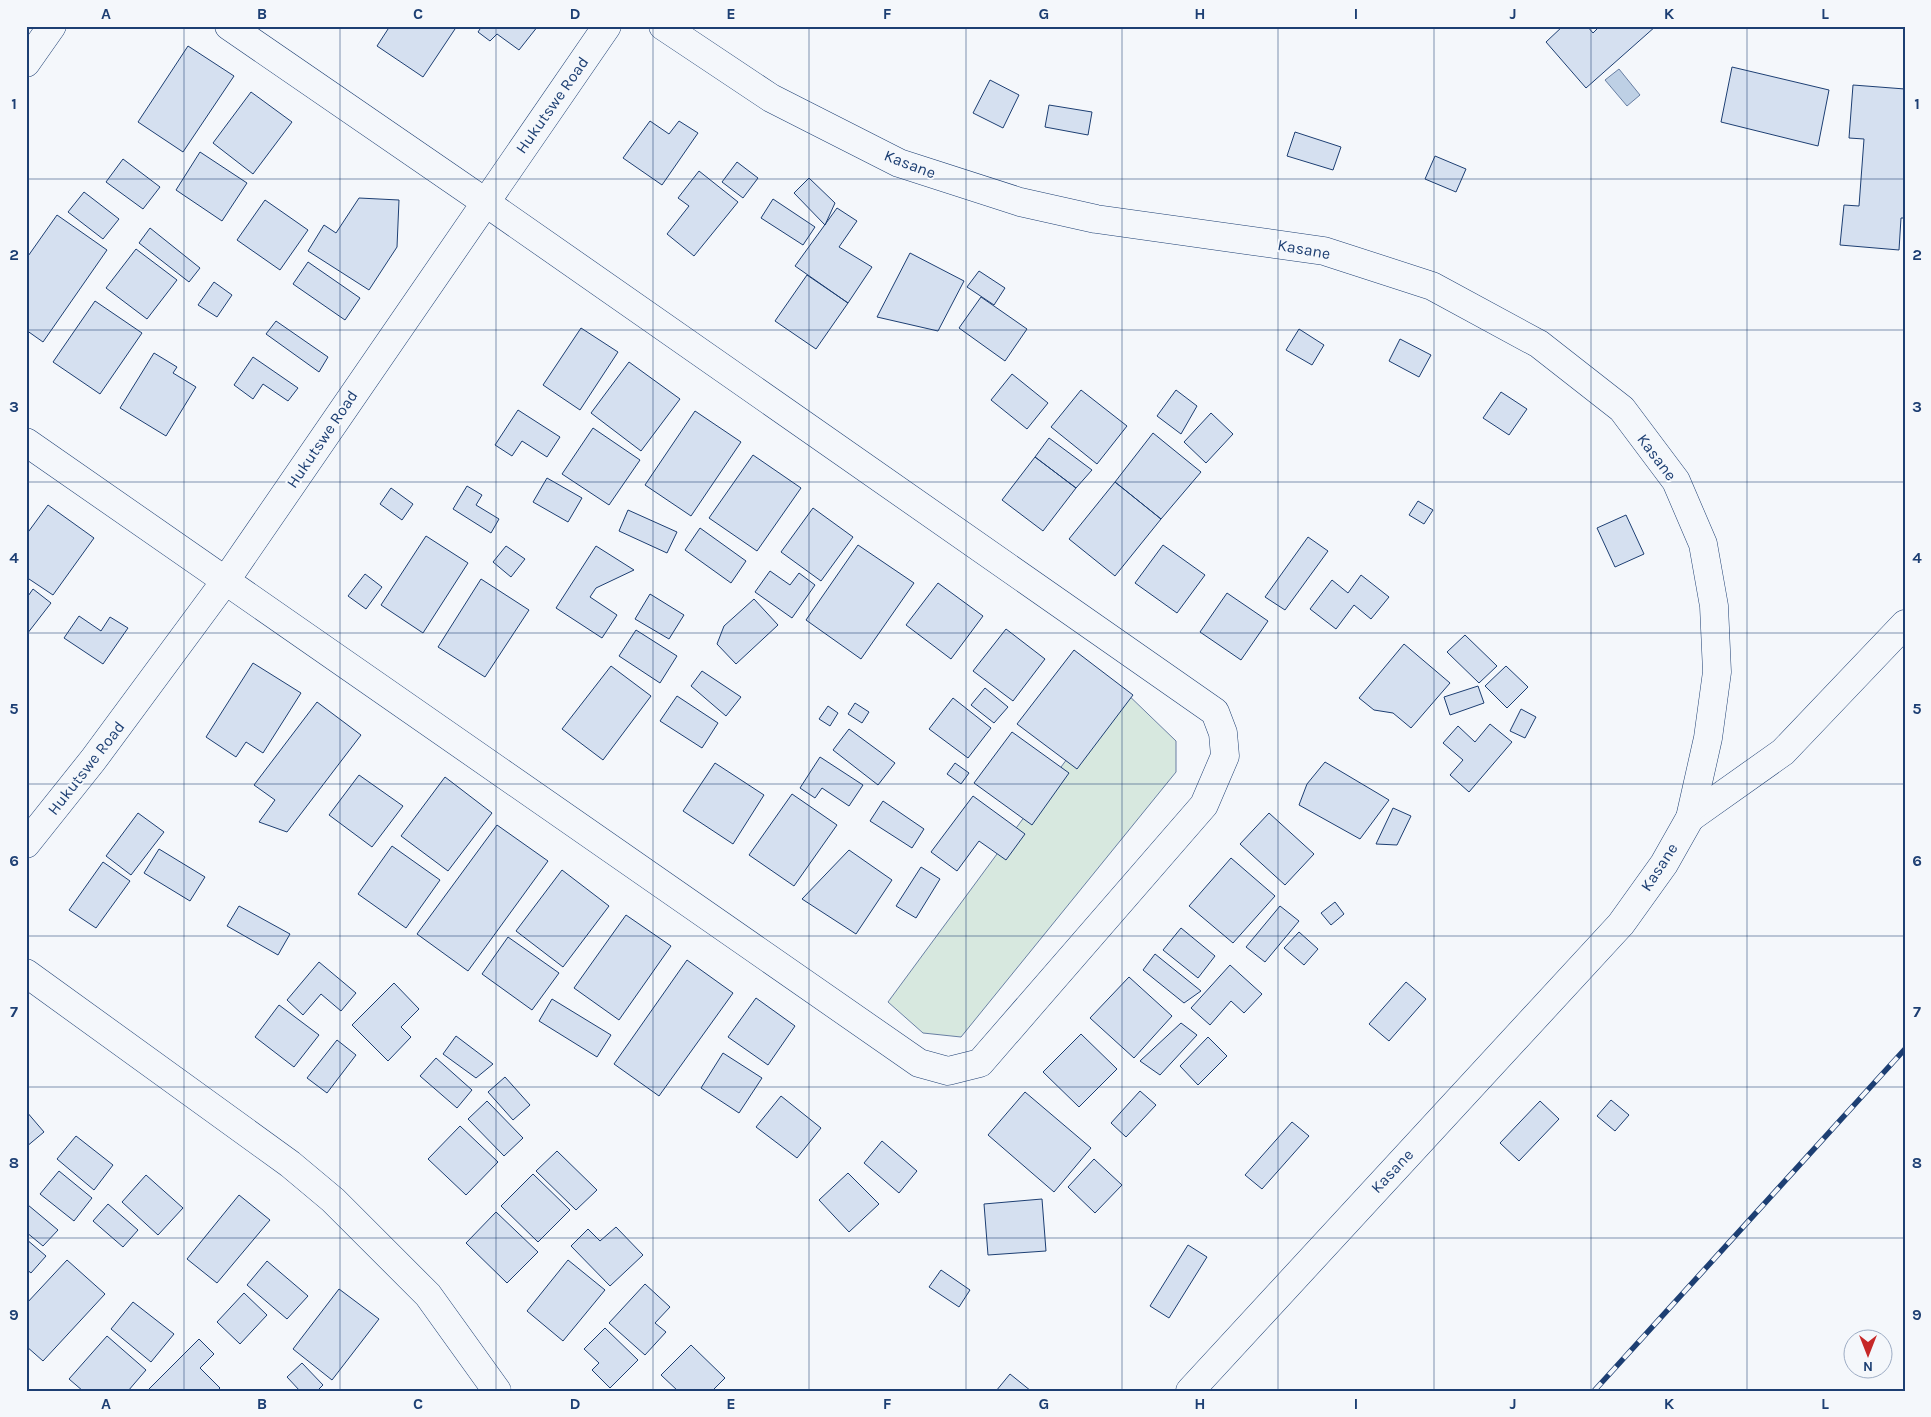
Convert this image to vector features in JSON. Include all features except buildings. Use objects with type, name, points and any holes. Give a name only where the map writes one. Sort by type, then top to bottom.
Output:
[{"type":"street","points":[[26,63],[52,26]]},
{"type":"street","points":[[26,442],[919,1063],[948,1071],[980,1063],[1204,805],[1225,756],[1223,733],[1215,712],[485,202],[229,26]]},
{"type":"street","name":"Hukutswe Road","points":[[26,844],[93,760],[226,580],[607,26]]},
{"type":"street","name":"Kasane","points":[[663,26],[771,98],[899,163],[1020,202],[1096,219],[1324,251],[1432,286],[1539,344],[1622,409],[1676,481],[1703,544],[1714,606],[1717,672],[1708,738],[1690,818],[1664,864],[1621,924],[1190,1391]]},
{"type":"street","points":[[1690,818],[1783,752],[1905,624]]},
{"type":"street","points":[[26,973],[290,1164],[333,1200],[428,1294],[497,1391]]},
{"type":"shaded area","points":[[1120,687],[1176,741],[1176,772],[961,1037],[923,1033],[888,1002]]},
{"type":"water","points":[[1619,69],[1640,95],[1627,106],[1605,80]]},
{"type":"railway","points":[[1594,1391],[1905,1049]]}]
